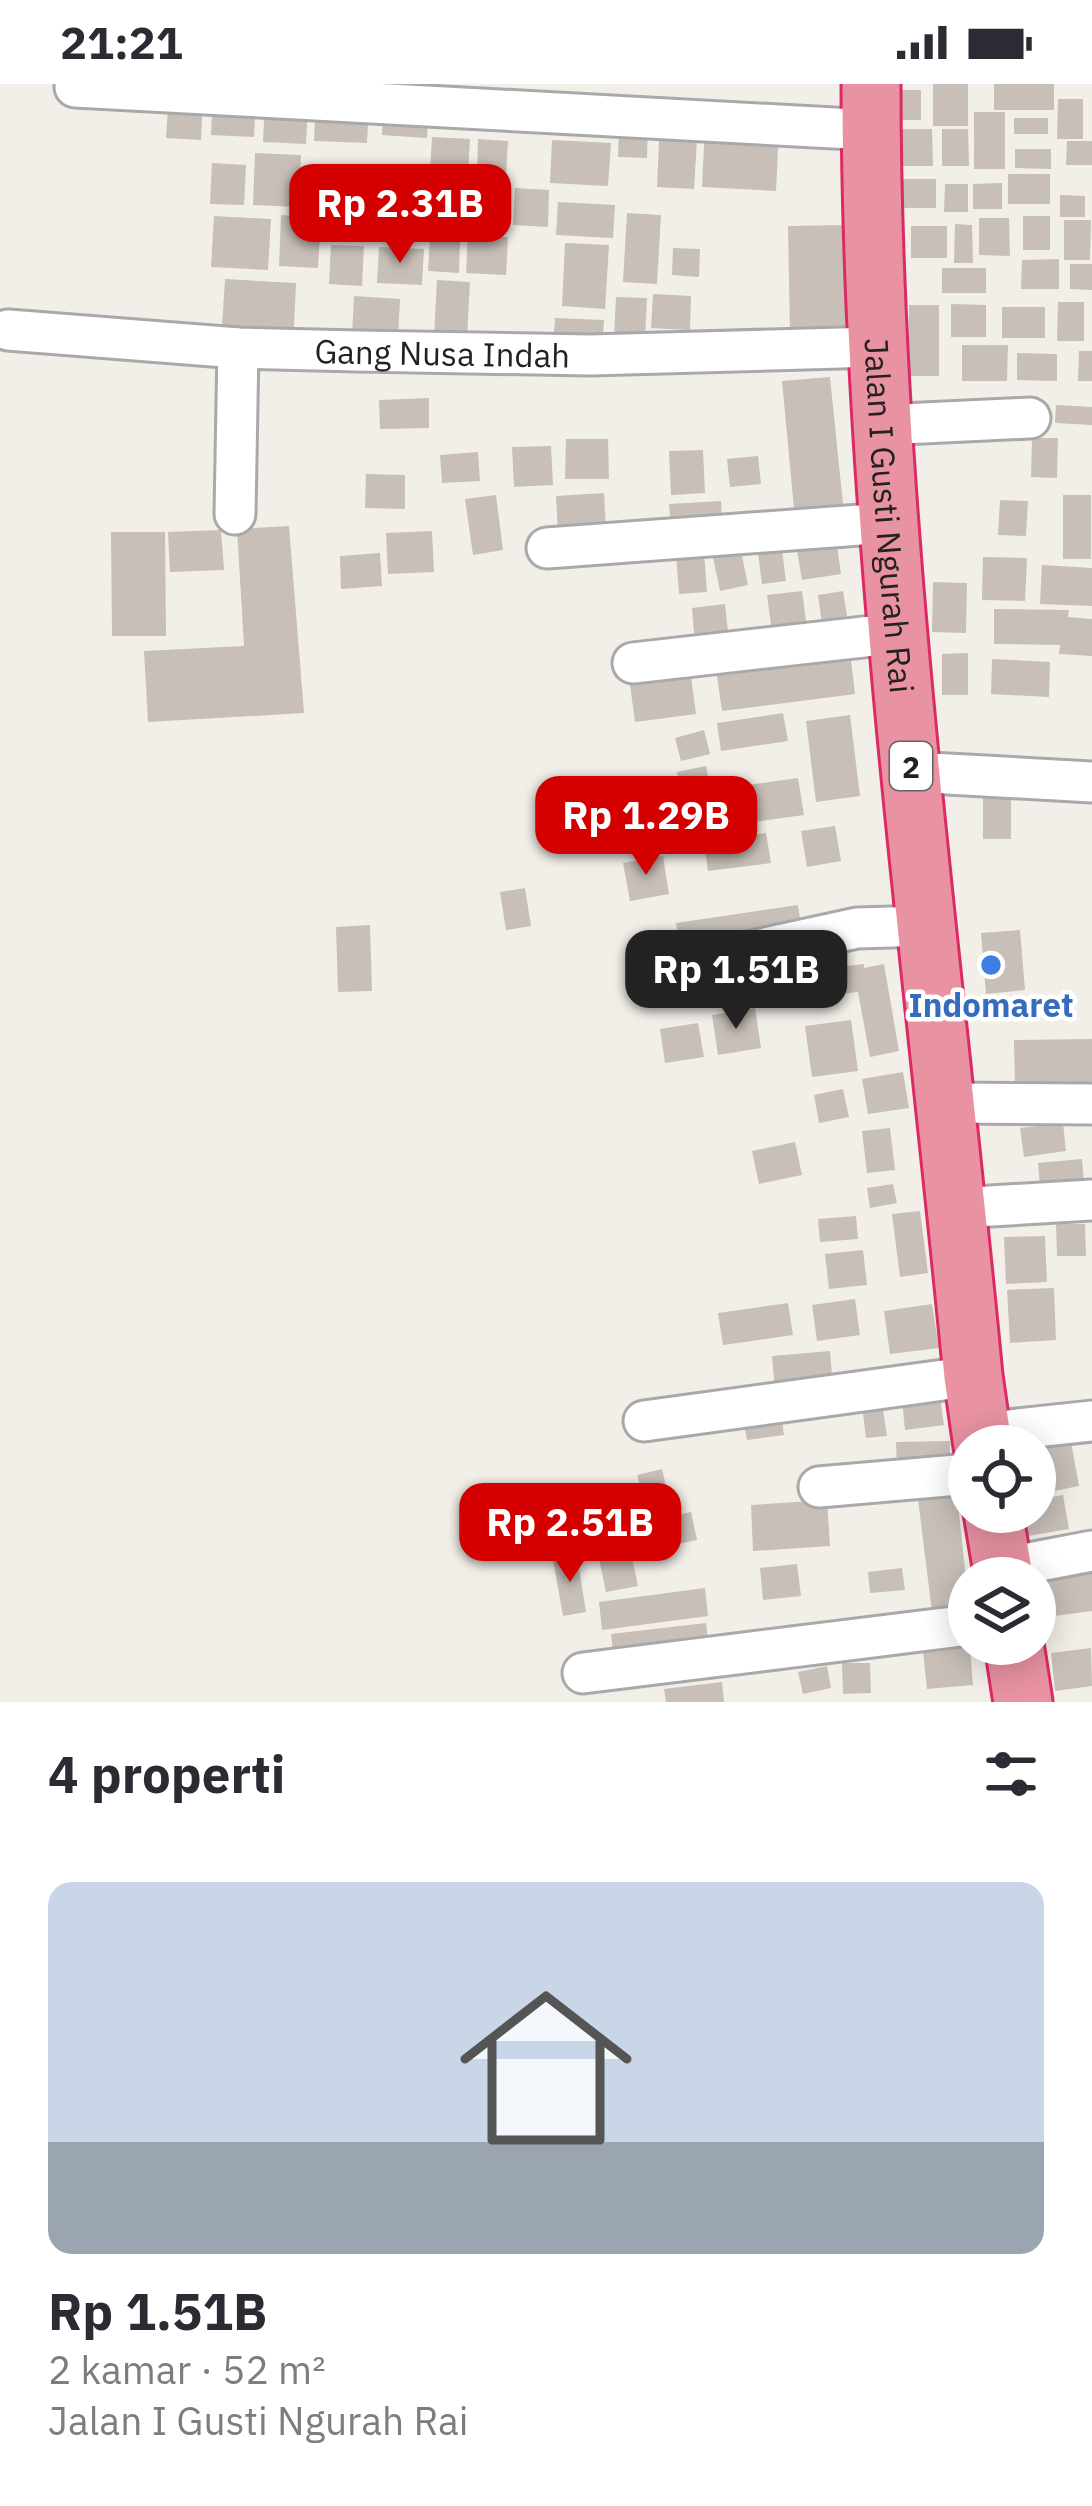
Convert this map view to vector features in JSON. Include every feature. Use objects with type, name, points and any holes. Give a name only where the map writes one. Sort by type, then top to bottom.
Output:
[{"type":"highway","name":"Jalan I Gusti Ngurah Rai","points":[[872,107],[876,347],[887,523],[976,1425]]},
{"type":"highway","points":[[1017,1665],[1023,1702]]},
{"type":"street","points":[[75,87],[872,107]]},
{"type":"street","name":"Gang Nusa Indah","points":[[8,330],[238,348],[590,355],[876,347]]},
{"type":"street","points":[[235,514],[238,348]]},
{"type":"street","points":[[881,425],[1030,418]]},
{"type":"street","points":[[547,548],[887,523]]},
{"type":"street","points":[[633,663],[899,633]]},
{"type":"street","points":[[912,772],[1092,782]]},
{"type":"street","points":[[729,956],[857,928],[927,926]]},
{"type":"street","points":[[946,1103],[1092,1104]]},
{"type":"street","points":[[957,1208],[1092,1200]]},
{"type":"street","points":[[644,1421],[973,1376]]},
{"type":"street","points":[[1056,1430],[1092,1421]]},
{"type":"street","points":[[819,1487],[948,1458]]},
{"type":"street","points":[[1056,1560],[1092,1551]]},
{"type":"street","points":[[583,1673],[948,1627]]},
{"type":"building","points":[[933,84],[968,84],[968,126],[933,126]]},
{"type":"building","points":[[994,84],[1054,84],[1054,110],[994,110]]},
{"type":"building","points":[[892,90],[921,90],[921,120],[891,120]]},
{"type":"building","points":[[169,93],[203,95],[201,140],[166,138]]},
{"type":"building","points":[[213,95],[256,97],[254,137],[211,135]]},
{"type":"building","points":[[1058,99],[1083,99],[1083,139],[1057,139]]},
{"type":"building","points":[[316,100],[369,103],[367,143],[314,141]]},
{"type":"building","points":[[265,102],[308,105],[306,144],[263,142]]},
{"type":"building","points":[[383,111],[428,113],[427,138],[382,135]]},
{"type":"building","points":[[974,112],[1005,112],[1005,169],[974,169]]},
{"type":"building","points":[[1014,118],[1048,118],[1048,134],[1014,134]]},
{"type":"building","points":[[660,121],[698,123],[694,189],[657,187]]},
{"type":"building","points":[[619,125],[648,127],[647,158],[618,157]]},
{"type":"building","points":[[705,125],[779,129],[776,191],[702,187]]},
{"type":"building","points":[[896,129],[932,129],[933,166],[896,166]]},
{"type":"building","points":[[942,129],[968,129],[969,166],[942,166]]},
{"type":"building","points":[[432,137],[470,139],[468,173],[430,171]]},
{"type":"building","points":[[478,139],[508,141],[506,175],[477,173]]},
{"type":"building","points":[[552,140],[611,143],[608,186],[550,183]]},
{"type":"building","points":[[1067,141],[1092,141],[1092,165],[1066,165]]},
{"type":"building","points":[[1015,149],[1051,149],[1051,169],[1015,168]]},
{"type":"building","points":[[255,153],[301,155],[299,207],[253,205]]},
{"type":"building","points":[[212,163],[246,165],[244,205],[210,204]]},
{"type":"building","points":[[1008,174],[1050,174],[1050,204],[1008,204]]},
{"type":"building","points":[[899,179],[936,179],[936,208],[899,208]]},
{"type":"building","points":[[343,181],[378,183],[375,236],[340,234]]},
{"type":"building","points":[[1002,183],[1002,209],[973,209],[973,184]]},
{"type":"building","points":[[392,184],[424,186],[422,229],[390,228]]},
{"type":"building","points":[[945,184],[968,184],[968,212],[944,212]]},
{"type":"building","points":[[515,188],[549,190],[548,227],[513,225]]},
{"type":"building","points":[[433,189],[469,191],[467,226],[431,224]]},
{"type":"building","points":[[475,194],[508,195],[506,233],[473,231]]},
{"type":"building","points":[[1060,195],[1085,196],[1085,217],[1060,217]]},
{"type":"building","points":[[558,202],[615,205],[613,238],[556,235]]},
{"type":"building","points":[[627,213],[661,215],[657,284],[623,282]]},
{"type":"building","points":[[281,215],[321,217],[318,268],[279,266]]},
{"type":"building","points":[[214,216],[271,219],[268,270],[211,267]]},
{"type":"building","points":[[1023,216],[1050,216],[1050,250],[1023,250]]},
{"type":"building","points":[[979,218],[1009,218],[1010,256],[979,255]]},
{"type":"building","points":[[1064,220],[1091,220],[1090,260],[1064,260]]},
{"type":"building","points":[[955,224],[972,225],[973,263],[954,263]]},
{"type":"building","points":[[846,225],[849,333],[790,334],[788,226]]},
{"type":"building","points":[[911,226],[947,226],[947,258],[911,258]]},
{"type":"building","points":[[468,234],[508,237],[506,275],[466,273]]},
{"type":"building","points":[[430,238],[460,240],[459,273],[428,271]]},
{"type":"building","points":[[565,243],[609,245],[605,309],[562,306]]},
{"type":"building","points":[[331,245],[364,246],[362,286],[329,284]]},
{"type":"building","points":[[379,247],[424,249],[422,285],[377,283]]},
{"type":"building","points":[[673,248],[700,249],[699,277],[672,275]]},
{"type":"building","points":[[1059,259],[1059,289],[1021,289],[1022,260]]},
{"type":"building","points":[[1070,264],[1092,264],[1092,290],[1070,289]]},
{"type":"building","points":[[942,268],[986,268],[986,293],[942,293]]},
{"type":"building","points":[[225,279],[296,283],[293,348],[221,344]]},
{"type":"building","points":[[437,280],[470,282],[467,337],[434,336]]},
{"type":"building","points":[[653,294],[691,296],[690,330],[651,328]]},
{"type":"building","points":[[354,296],[400,299],[398,339],[352,336]]},
{"type":"building","points":[[616,297],[647,298],[645,340],[614,338]]},
{"type":"building","points":[[1058,302],[1084,302],[1084,341],[1057,341]]},
{"type":"building","points":[[951,304],[986,305],[986,337],[951,337]]},
{"type":"building","points":[[909,305],[939,305],[939,376],[908,376]]},
{"type":"building","points":[[1002,307],[1045,307],[1045,338],[1002,338]]},
{"type":"building","points":[[555,318],[604,320],[602,348],[553,346]]},
{"type":"building","points":[[962,345],[1008,345],[1007,381],[962,381]]},
{"type":"building","points":[[1079,351],[1092,351],[1092,381],[1078,381]]},
{"type":"building","points":[[1017,353],[1057,354],[1057,381],[1017,380]]},
{"type":"building","points":[[830,377],[844,514],[795,519],[782,381]]},
{"type":"building","points":[[429,398],[429,428],[380,429],[379,400]]},
{"type":"building","points":[[1056,405],[1092,407],[1092,425],[1055,423]]},
{"type":"building","points":[[1032,438],[1058,438],[1057,478],[1031,477]]},
{"type":"building","points":[[566,439],[608,439],[609,479],[565,479]]},
{"type":"building","points":[[551,446],[553,485],[514,487],[512,447]]},
{"type":"building","points":[[703,450],[705,493],[671,495],[669,451]]},
{"type":"building","points":[[478,452],[480,481],[442,483],[440,455]]},
{"type":"building","points":[[758,456],[761,484],[730,487],[727,459]]},
{"type":"building","points":[[366,474],[405,475],[405,509],[365,508]]},
{"type":"building","points":[[604,493],[606,530],[558,533],[556,496]]},
{"type":"building","points":[[496,495],[503,550],[473,555],[465,499]]},
{"type":"building","points":[[1063,495],[1091,495],[1091,559],[1063,559]]},
{"type":"building","points":[[1000,500],[1028,501],[1026,536],[998,535]]},
{"type":"building","points":[[721,501],[722,527],[671,530],[669,504]]},
{"type":"building","points":[[289,526],[304,713],[148,722],[144,651],[244,646],[237,529]]},
{"type":"building","points":[[221,530],[224,570],[170,572],[168,532]]},
{"type":"building","points":[[432,531],[434,572],[388,574],[386,533]]},
{"type":"building","points":[[111,532],[165,532],[166,636],[112,636]]},
{"type":"building","points":[[836,539],[841,574],[802,580],[796,545]]},
{"type":"building","points":[[782,550],[786,581],[762,584],[758,553]]},
{"type":"building","points":[[741,551],[748,585],[720,591],[713,557]]},
{"type":"building","points":[[704,552],[707,592],[679,594],[676,554]]},
{"type":"building","points":[[380,553],[382,586],[341,589],[340,556]]},
{"type":"building","points":[[983,557],[1027,558],[1025,601],[982,600]]},
{"type":"building","points":[[1042,565],[1092,568],[1092,606],[1040,604]]},
{"type":"building","points":[[933,582],[967,583],[966,633],[932,632]]},
{"type":"building","points":[[802,591],[808,636],[773,640],[767,595]]},
{"type":"building","points":[[843,591],[849,628],[823,632],[818,595]]},
{"type":"building","points":[[725,604],[729,641],[695,644],[692,608]]},
{"type":"building","points":[[994,609],[1069,610],[1068,617],[1092,619],[1092,656],[1059,654],[1060,645],[994,644]]},
{"type":"building","points":[[850,652],[855,694],[722,711],[716,669]]},
{"type":"building","points":[[968,653],[968,695],[942,695],[942,654]]},
{"type":"building","points":[[992,659],[1050,662],[1049,697],[991,694]]},
{"type":"building","points":[[690,669],[696,714],[635,722],[629,677]]},
{"type":"building","points":[[783,713],[788,741],[721,751],[717,723]]},
{"type":"building","points":[[850,715],[860,796],[816,802],[806,721]]},
{"type":"building","points":[[704,730],[710,754],[681,761],[675,738]]},
{"type":"building","points":[[706,766],[711,790],[682,797],[677,772]]},
{"type":"building","points":[[798,778],[804,815],[731,825],[725,788]]},
{"type":"building","points":[[983,792],[1011,792],[1011,839],[983,839]]},
{"type":"building","points":[[835,826],[841,861],[807,867],[801,831]]},
{"type":"building","points":[[766,833],[771,863],[708,871],[704,842]]},
{"type":"building","points":[[663,856],[669,894],[630,901],[623,863]]},
{"type":"building","points":[[525,888],[531,926],[506,930],[500,892]]},
{"type":"building","points":[[798,905],[802,934],[680,952],[676,923]]},
{"type":"building","points":[[370,925],[372,991],[338,992],[336,927]]},
{"type":"building","points":[[1020,930],[1025,990],[986,994],[981,933]]},
{"type":"building","points":[[864,964],[864,968],[884,964],[899,1051],[870,1057],[858,992],[823,996],[820,969]]},
{"type":"building","points":[[755,1008],[761,1048],[718,1055],[712,1015]]},
{"type":"building","points":[[851,1020],[858,1071],[812,1077],[805,1026]]},
{"type":"building","points":[[698,1023],[704,1057],[665,1063],[660,1029]]},
{"type":"building","points":[[1092,1039],[1092,1087],[1015,1088],[1014,1040]]},
{"type":"building","points":[[903,1072],[909,1108],[868,1114],[862,1079]]},
{"type":"building","points":[[843,1089],[849,1117],[819,1123],[814,1095]]},
{"type":"building","points":[[1063,1123],[1066,1151],[1024,1157],[1020,1128]]},
{"type":"building","points":[[890,1128],[895,1170],[867,1173],[862,1131]]},
{"type":"building","points":[[795,1142],[802,1175],[759,1184],[752,1151]]},
{"type":"building","points":[[1082,1159],[1085,1194],[1041,1198],[1038,1163]]},
{"type":"building","points":[[893,1184],[897,1203],[870,1208],[867,1188]]},
{"type":"building","points":[[920,1211],[928,1273],[900,1277],[892,1214]]},
{"type":"building","points":[[856,1216],[858,1239],[820,1242],[818,1219]]},
{"type":"building","points":[[1056,1224],[1085,1224],[1086,1256],[1057,1256]]},
{"type":"building","points":[[1045,1236],[1047,1282],[1006,1284],[1004,1237]]},
{"type":"building","points":[[863,1250],[867,1285],[829,1289],[825,1254]]},
{"type":"building","points":[[1054,1288],[1056,1340],[1010,1343],[1007,1290]]},
{"type":"building","points":[[855,1299],[860,1335],[817,1341],[812,1305]]},
{"type":"building","points":[[788,1303],[793,1335],[723,1345],[718,1313]]},
{"type":"building","points":[[932,1304],[939,1348],[890,1354],[884,1311]]},
{"type":"building","points":[[830,1351],[833,1387],[775,1391],[772,1356]]},
{"type":"building","points":[[940,1396],[944,1425],[905,1430],[902,1400]]},
{"type":"building","points":[[882,1403],[887,1436],[866,1438],[862,1405]]},
{"type":"building","points":[[781,1414],[784,1435],[747,1440],[743,1419]]},
{"type":"building","points":[[1069,1431],[1079,1486],[1056,1491],[1056,1437]]},
{"type":"building","points":[[948,1441],[948,1465],[897,1466],[896,1442]]},
{"type":"building","points":[[662,1469],[670,1503],[646,1509],[637,1475]]},
{"type":"building","points":[[572,1486],[581,1539],[554,1543],[545,1491]]},
{"type":"building","points":[[626,1488],[630,1521],[599,1525],[594,1492]]},
{"type":"building","points":[[948,1495],[948,1533],[961,1533],[964,1557],[948,1557],[948,1610],[932,1612],[918,1499]]},
{"type":"building","points":[[1063,1495],[1069,1529],[1056,1531],[1056,1496]]},
{"type":"building","points":[[827,1500],[830,1546],[753,1551],[751,1505]]},
{"type":"building","points":[[691,1512],[697,1540],[674,1545],[668,1517]]},
{"type":"building","points":[[630,1547],[638,1586],[606,1592],[598,1554]]},
{"type":"building","points":[[577,1555],[586,1612],[563,1616],[553,1559]]},
{"type":"building","points":[[1092,1559],[1092,1611],[1056,1616],[1056,1565]]},
{"type":"building","points":[[797,1564],[801,1596],[763,1600],[760,1568]]},
{"type":"building","points":[[902,1568],[905,1590],[870,1593],[868,1572]]},
{"type":"building","points":[[705,1588],[708,1616],[602,1630],[599,1602]]},
{"type":"building","points":[[706,1623],[709,1649],[614,1660],[611,1634]]},
{"type":"building","points":[[1091,1648],[1092,1686],[1055,1691],[1056,1652]]},
{"type":"building","points":[[948,1649],[948,1665],[971,1665],[973,1685],[927,1689],[923,1651]]},
{"type":"building","points":[[842,1663],[870,1663],[871,1693],[843,1694]]},
{"type":"building","points":[[827,1666],[831,1688],[803,1694],[798,1672]]},
{"type":"building","points":[[722,1682],[724,1702],[666,1702],[664,1689]]},
{"type":"place","name":"Indomaret","points":[[991,965]]}]
